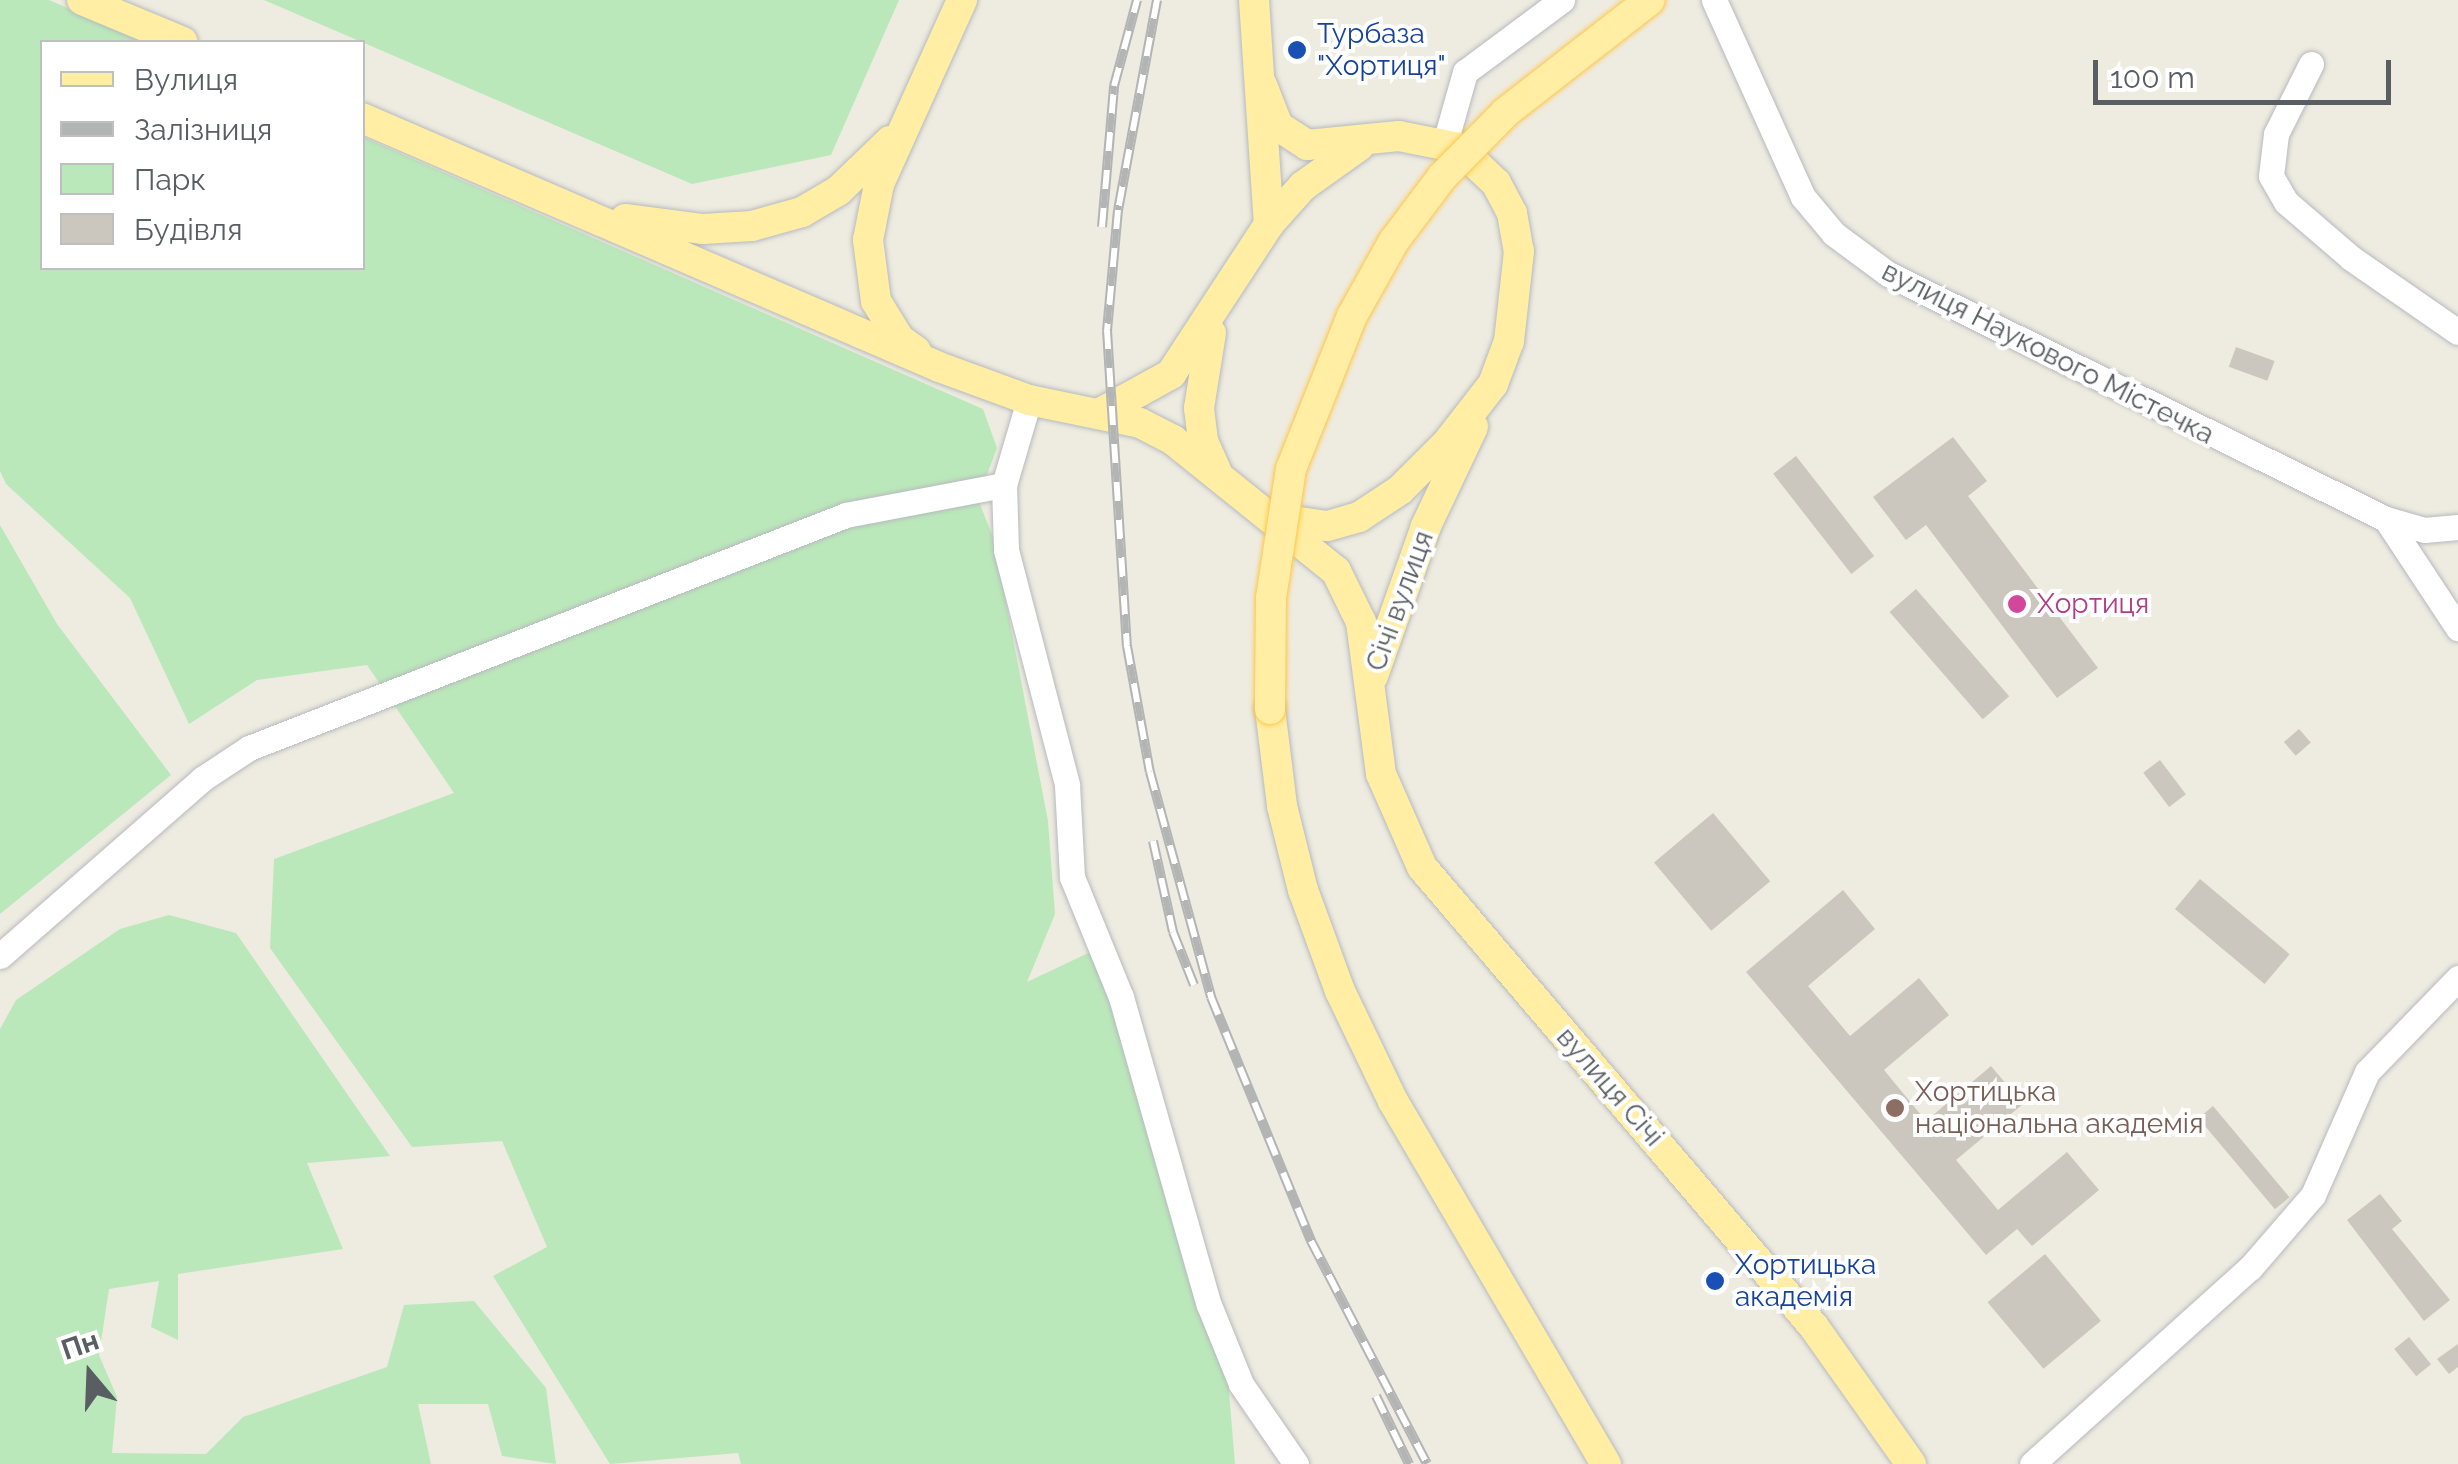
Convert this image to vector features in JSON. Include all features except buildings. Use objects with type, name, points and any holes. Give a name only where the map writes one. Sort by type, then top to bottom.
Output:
[{"type":"main road","points":[[82,0],[178,40]]},
{"type":"main road","points":[[940,367],[900,340],[876,302],[868,268],[880,184],[902,127],[962,0]]},
{"type":"main road","points":[[1254,0],[1269,224]]},
{"type":"main road","points":[[1606,1464],[1393,1101],[1340,991],[1298,873],[1270,709],[1272,598],[1291,469],[1352,316],[1394,241],[1442,177],[1506,112],[1650,0]]},
{"type":"main road","points":[[365,119],[940,367],[1029,400],[1104,411],[1173,440],[1260,514],[1302,526],[1359,517],[1400,490],[1493,384],[1520,289],[1512,213],[1479,162],[1445,143],[1399,136],[1329,147],[1291,138],[1268,108],[1262,85]]},
{"type":"main road","points":[[564,203],[642,224],[752,226],[802,212],[838,191],[902,127]]},
{"type":"main road","points":[[1104,411],[1172,374],[1218,310],[1269,224],[1303,186],[1366,142]]},
{"type":"main road","points":[[1218,310],[1198,408],[1202,441],[1218,475]]},
{"type":"main road","name":"Січі вулиця","points":[[1372,684],[1426,526],[1493,384]]},
{"type":"main road","name":"Січі вулиця","points":[[1260,514],[1336,571],[1352,595],[1372,684]]},
{"type":"main road","name":"вулиця Січі","points":[[1372,684],[1381,774],[1422,867],[1814,1326],[1910,1464]]},
{"type":"street","name":"вулиця Наукового Містечка","points":[[1714,0],[1733,31],[1782,158],[1834,234],[1888,274],[2386,519],[2424,530],[2458,528]]},
{"type":"street","points":[[1445,143],[1465,72],[1560,1]]},
{"type":"street","points":[[2311,64],[2279,124],[2271,176],[2286,202],[2351,258],[2458,332]]},
{"type":"street","points":[[1029,400],[1004,484],[1006,550],[1067,785],[1072,877],[1121,997],[1209,1305],[1241,1384],[1296,1464]]},
{"type":"street","points":[[0,956],[202,779],[249,748],[846,515],[1004,484]]},
{"type":"street","points":[[2386,519],[2458,628]]},
{"type":"street","points":[[2032,1464],[2250,1268],[2312,1196],[2367,1072],[2458,978]]},
{"type":"green space","points":[[0,0],[49,0],[141,40],[40,40],[40,270],[365,270],[365,138],[983,409],[997,448],[978,499],[994,540],[1048,821],[1055,914],[1027,982],[1101,947],[1225,1344],[1235,1464],[741,1464],[738,1453],[610,1464],[493,1276],[547,1247],[502,1141],[412,1147],[270,948],[274,859],[454,793],[367,665],[257,680],[189,724],[130,598],[6,484],[0,471]]},
{"type":"green space","points":[[264,0],[899,0],[831,155],[692,184],[365,43],[365,40]]},
{"type":"green space","points":[[0,525],[57,624],[171,775],[0,914]]},
{"type":"green space","points":[[169,915],[236,933],[390,1156],[307,1163],[343,1249],[178,1274],[178,1340],[151,1327],[159,1281],[109,1289],[99,1355],[117,1397],[112,1453],[206,1454],[243,1417],[387,1367],[404,1305],[474,1301],[546,1388],[556,1464],[502,1456],[488,1404],[418,1404],[431,1464],[0,1464],[0,1029],[16,1000],[120,929]]},
{"type":"railway","points":[[1102,227],[1114,86],[1137,0]]},
{"type":"railway","points":[[1157,0],[1118,210],[1107,330],[1127,646],[1150,772],[1211,997],[1311,1241],[1427,1464]]},
{"type":"railway","points":[[1153,841],[1173,932],[1194,985]]},
{"type":"railway","points":[[1376,1396],[1409,1464]]},
{"type":"place","name":"Турбаза \"Хортиця\"","points":[[1297,50]]},
{"type":"place","name":"Хортиця","points":[[2017,604]]},
{"type":"place","name":"Хортицька національна академія","points":[[1895,1108]]},
{"type":"place","name":"Хортицька академія","points":[[1715,1281]]}]
